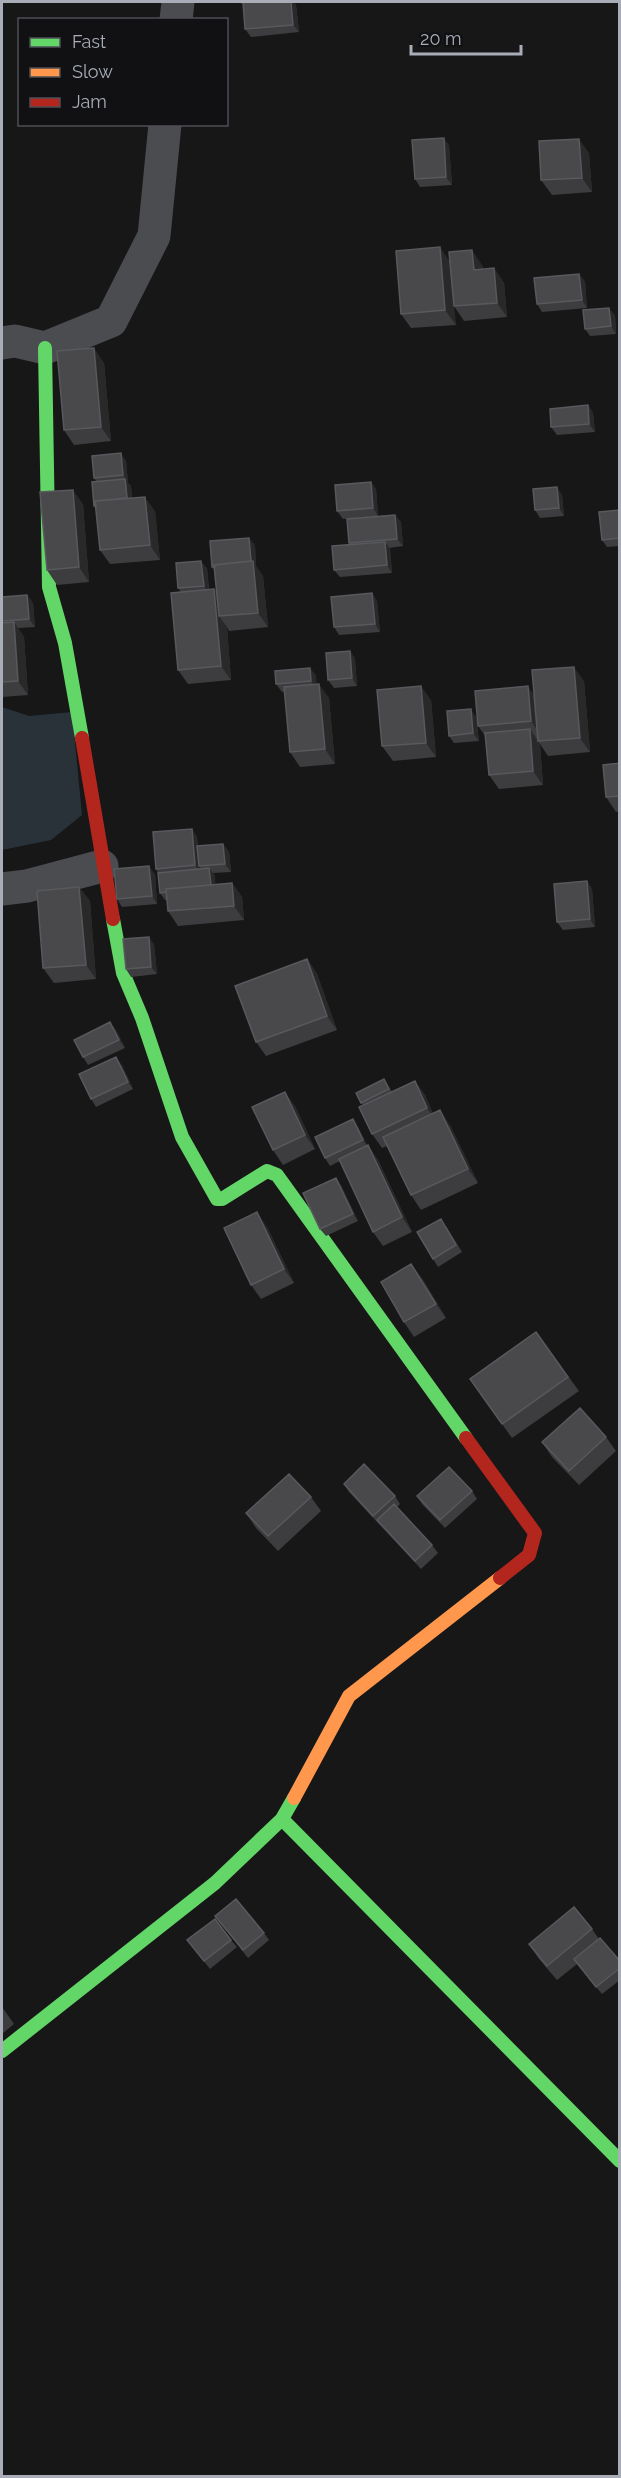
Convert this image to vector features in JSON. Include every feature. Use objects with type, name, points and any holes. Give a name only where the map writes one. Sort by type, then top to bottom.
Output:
[{"type":"street","points":[[176,18],[178,2]]},
{"type":"street","points":[[2,343],[15,341],[45,348],[111,321],[154,236],[165,126]]},
{"type":"street","points":[[2,2050],[214,1883],[282,1819],[349,1696],[529,1555],[535,1533],[277,1175],[267,1171],[222,1199],[217,1198],[213,1195],[182,1137],[142,1018],[123,973],[102,866],[65,643],[49,587],[45,348]]},
{"type":"street","points":[[2,889],[27,886],[102,866]]},
{"type":"street","points":[[282,1819],[620,2161]]},
{"type":"shaded area","points":[[2,707],[29,716],[72,712],[82,815],[51,840],[2,850]]},
{"type":"building","points":[[243,2],[291,2],[293,25],[245,29]]},
{"type":"building","points":[[444,138],[446,177],[415,179],[412,140]]},
{"type":"building","points":[[579,139],[582,178],[541,180],[539,141]]},
{"type":"building","points":[[440,247],[445,310],[401,314],[396,251]]},
{"type":"building","points":[[472,250],[474,270],[494,268],[497,303],[454,306],[449,252]]},
{"type":"building","points":[[579,274],[582,300],[537,304],[534,278]]},
{"type":"building","points":[[609,308],[611,326],[585,329],[583,310]]},
{"type":"building","points":[[94,348],[101,427],[64,430],[57,351]]},
{"type":"building","points":[[588,405],[589,424],[551,427],[550,409]]},
{"type":"building","points":[[121,453],[123,475],[94,478],[92,456]]},
{"type":"building","points":[[125,479],[127,498],[95,501],[96,506],[94,506],[92,482]]},
{"type":"building","points":[[371,482],[373,508],[337,511],[335,485]]},
{"type":"building","points":[[557,487],[559,508],[535,510],[533,489]]},
{"type":"building","points":[[73,490],[79,567],[47,570],[40,492]]},
{"type":"building","points":[[145,497],[150,545],[100,550],[95,501]]},
{"type":"building","points":[[620,510],[620,538],[602,540],[599,512]]},
{"type":"building","points":[[395,515],[397,539],[349,543],[347,519]]},
{"type":"building","points":[[249,538],[251,561],[212,567],[210,541]]},
{"type":"building","points":[[385,542],[387,565],[334,570],[332,546]]},
{"type":"building","points":[[201,561],[204,586],[178,588],[176,563]]},
{"type":"building","points":[[253,561],[258,613],[219,616],[214,565]]},
{"type":"building","points":[[214,589],[221,666],[178,670],[171,593]]},
{"type":"building","points":[[372,593],[375,624],[334,627],[331,597]]},
{"type":"building","points":[[27,595],[29,619],[2,621],[2,597]]},
{"type":"building","points":[[14,622],[18,681],[2,682],[2,623]]},
{"type":"building","points":[[350,651],[352,678],[328,680],[326,653]]},
{"type":"building","points":[[574,667],[580,738],[538,741],[532,670]]},
{"type":"building","points":[[310,668],[311,681],[276,684],[275,671]]},
{"type":"building","points":[[319,684],[325,749],[290,752],[284,687]]},
{"type":"building","points":[[421,686],[426,743],[382,746],[377,690]]},
{"type":"building","points":[[528,686],[531,721],[478,726],[475,691]]},
{"type":"building","points":[[471,709],[473,733],[449,736],[447,711]]},
{"type":"building","points":[[530,729],[533,771],[489,775],[485,733]]},
{"type":"building","points":[[620,763],[620,796],[606,797],[603,765]]},
{"type":"building","points":[[192,829],[195,865],[156,869],[153,832]]},
{"type":"building","points":[[223,844],[225,864],[199,866],[197,846]]},
{"type":"building","points":[[149,866],[152,896],[117,899],[114,869]]},
{"type":"building","points":[[209,868],[211,885],[166,889],[166,892],[160,893],[158,873]]},
{"type":"building","points":[[587,881],[590,919],[557,922],[554,884]]},
{"type":"building","points":[[232,883],[234,906],[168,911],[166,889]]},
{"type":"building","points":[[79,887],[86,965],[43,968],[37,891]]},
{"type":"building","points":[[149,937],[151,967],[126,969],[123,939]]},
{"type":"building","points":[[307,959],[327,1016],[256,1042],[235,986]]},
{"type":"building","points":[[110,1022],[119,1040],[83,1057],[74,1040]]},
{"type":"building","points":[[116,1057],[128,1082],[91,1099],[79,1074]]},
{"type":"building","points":[[384,1079],[389,1089],[361,1103],[356,1093]]},
{"type":"building","points":[[415,1081],[427,1108],[372,1134],[359,1107]]},
{"type":"building","points":[[285,1092],[305,1135],[273,1150],[252,1107]]},
{"type":"building","points":[[440,1110],[468,1169],[411,1195],[383,1137]]},
{"type":"building","points":[[353,1119],[363,1140],[325,1158],[315,1137]]},
{"type":"building","points":[[368,1145],[402,1217],[373,1232],[339,1159]]},
{"type":"building","points":[[336,1178],[353,1214],[320,1229],[303,1193]]},
{"type":"building","points":[[257,1212],[284,1269],[251,1285],[224,1228]]},
{"type":"building","points":[[441,1219],[456,1245],[433,1259],[417,1232]]},
{"type":"building","points":[[411,1264],[436,1304],[404,1322],[381,1282]]},
{"type":"building","points":[[536,1332],[568,1377],[502,1424],[470,1379]]},
{"type":"building","points":[[580,1408],[606,1437],[569,1471],[542,1442]]},
{"type":"building","points":[[364,1464],[395,1496],[373,1516],[344,1484]]},
{"type":"building","points":[[449,1467],[472,1491],[440,1520],[417,1496]]},
{"type":"building","points":[[289,1474],[311,1497],[268,1536],[246,1513]]},
{"type":"building","points":[[394,1504],[432,1545],[415,1561],[377,1520]]},
{"type":"building","points":[[236,1899],[264,1933],[243,1950],[215,1916]]},
{"type":"building","points":[[574,1907],[592,1929],[547,1966],[529,1944]]},
{"type":"building","points":[[215,1919],[231,1940],[204,1961],[187,1940]]},
{"type":"building","points":[[600,1938],[620,1961],[620,1968],[596,1987],[574,1959]]},
{"type":"traffic: fast","points":[[45,348],[49,587],[65,643],[82,738]]},
{"type":"traffic: fast","points":[[113,919],[123,973],[142,1018],[182,1137],[217,1199],[222,1199],[267,1171],[277,1175],[466,1438]]},
{"type":"traffic: fast","points":[[2,2051],[215,1883],[282,1819],[294,1798]]},
{"type":"traffic: fast","points":[[282,1819],[620,2161]]},
{"type":"traffic: slow","points":[[294,1798],[349,1696],[500,1578]]},
{"type":"traffic: jam","points":[[82,738],[113,919]]},
{"type":"traffic: jam","points":[[466,1438],[535,1533],[529,1555],[500,1578]]}]
